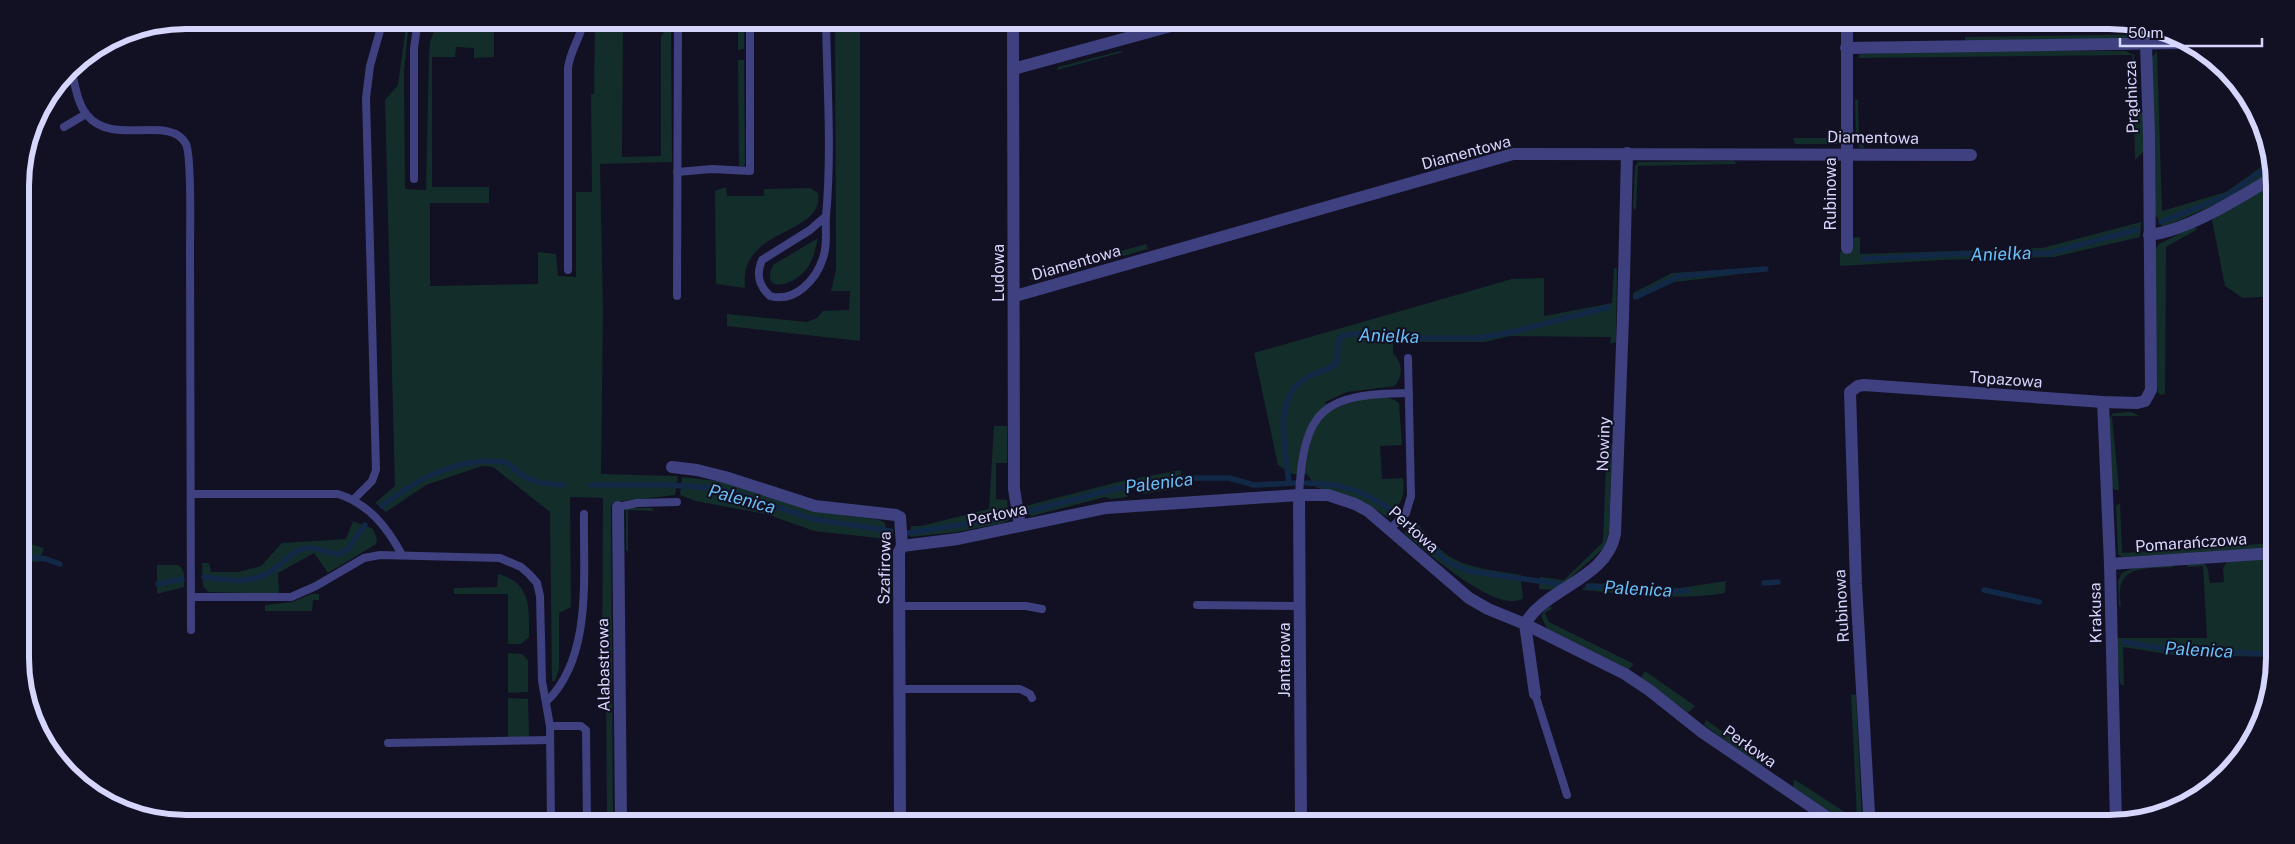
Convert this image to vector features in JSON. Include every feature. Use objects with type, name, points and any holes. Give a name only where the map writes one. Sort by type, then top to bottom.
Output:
[{"type":"street","name":"Ludowa","points":[[1013,29],[1014,489],[1020,526]]},
{"type":"street","points":[[1013,69],[1160,29]]},
{"type":"street","name":"Rubinowa","points":[[1847,29],[1847,248]]},
{"type":"street","points":[[2146,44],[2175,43]]},
{"type":"street","name":"Prądnicza","points":[[1846,48],[2146,44],[2151,390]]},
{"type":"street","name":"Nowiny","points":[[1526,624],[1531,614],[1540,606],[1573,585],[1601,561],[1614,542],[1623,338],[1627,153]]},
{"type":"street","name":"Diamentowa","points":[[1015,296],[1512,154],[1847,153],[1971,155]]},
{"type":"street","points":[[2149,235],[2166,232],[2194,220],[2266,181]]},
{"type":"street","name":"Topazowa","points":[[1853,388],[1864,386],[2137,403],[2145,401],[2151,390]]},
{"type":"street","name":"Rubinowa","points":[[1853,388],[1850,392],[1850,398],[1856,574],[1870,815]]},
{"type":"street","name":"Krakusa","points":[[2103,402],[2110,564],[2116,815]]},
{"type":"street","name":"Szafirowa","points":[[672,468],[697,470],[726,477],[814,506],[896,514],[900,517],[902,546],[898,552],[900,815]]},
{"type":"street","name":"Perłowa","points":[[902,546],[958,539],[1106,508],[1299,496],[1328,495],[1342,499],[1368,511],[1469,598],[1488,609],[1526,624],[1625,674],[1649,690],[1702,732],[1824,815]]},
{"type":"street","name":"Jantarowa","points":[[1299,496],[1301,815]]},
{"type":"street","name":"Alabastrowa","points":[[618,506],[621,815]]},
{"type":"street","name":"Pomarańczowa","points":[[2110,564],[2266,554]]},
{"type":"street","points":[[1526,624],[1535,694]]},
{"type":"lane","points":[[354,500],[372,481],[376,470],[366,98],[370,66],[380,29]]},
{"type":"lane","points":[[414,179],[414,48],[417,29]]},
{"type":"lane","points":[[568,270],[568,68],[570,55],[582,29]]},
{"type":"lane","points":[[677,296],[678,29]]},
{"type":"lane","points":[[677,172],[712,169],[750,171],[750,29]]},
{"type":"lane","points":[[826,29],[829,195],[824,258],[816,274],[805,287],[794,295],[785,298],[770,296],[760,283],[759,267],[762,260],[810,230],[826,216]]},
{"type":"lane","points":[[73,77],[78,98],[86,114],[105,129],[120,131],[168,131],[178,134],[186,144],[190,216],[191,630]]},
{"type":"lane","points":[[64,127],[86,114]]},
{"type":"lane","points":[[1390,529],[1406,513],[1411,496],[1408,358]]},
{"type":"lane","points":[[1299,496],[1306,441],[1318,416],[1330,406],[1345,399],[1379,394],[1408,394]]},
{"type":"lane","points":[[191,494],[338,494],[354,500],[381,523],[392,536],[402,555]]},
{"type":"lane","points":[[618,506],[637,503],[676,502]]},
{"type":"lane","points":[[546,701],[558,690],[563,681],[574,654],[580,628],[584,514]]},
{"type":"lane","points":[[191,597],[291,597],[316,586],[372,555],[500,558],[521,566],[537,584],[540,596],[541,670],[550,726],[551,815]]},
{"type":"lane","points":[[1198,605],[1300,606]]},
{"type":"lane","points":[[899,606],[1026,606],[1042,609]]},
{"type":"lane","points":[[900,689],[1020,689],[1030,694],[1032,698]]},
{"type":"lane","points":[[1535,694],[1567,795]]},
{"type":"lane","points":[[550,726],[582,726],[586,730],[587,815]]},
{"type":"lane","points":[[388,743],[550,740]]},
{"type":"green space","points":[[406,29],[408,29],[404,72],[405,189],[426,190],[429,55],[430,42],[435,29],[494,29],[494,57],[474,58],[474,48],[456,47],[455,57],[432,57],[432,187],[489,187],[489,203],[430,203],[430,286],[538,284],[538,252],[556,254],[558,276],[576,277],[576,192],[592,192],[591,94],[594,94],[595,29],[623,29],[622,157],[661,156],[661,37],[663,33],[671,30],[672,162],[600,164],[603,311],[601,474],[678,476],[675,495],[614,502],[611,506],[613,815],[607,815],[606,682],[602,682],[603,498],[570,497],[571,607],[559,613],[559,669],[555,681],[552,681],[550,512],[493,467],[482,466],[426,485],[386,512],[375,503],[395,486],[385,100],[398,85]]},
{"type":"green space","points":[[738,29],[744,29],[744,49],[738,50]]},
{"type":"green space","points":[[835,29],[860,29],[860,341],[727,326],[727,314],[807,322],[817,318],[823,311],[849,310],[850,291],[831,291],[836,269]]},
{"type":"green space","points":[[2149,34],[2158,36],[2147,39],[1965,42],[1965,37]]},
{"type":"green space","points":[[1120,51],[1123,52],[1057,70],[1058,67]]},
{"type":"green space","points":[[1977,51],[2125,51],[2134,55],[2135,81],[2133,82],[2132,55],[1858,58],[1859,54]]},
{"type":"green space","points":[[2157,51],[2162,211],[2226,192],[2265,164],[2265,166],[2265,175],[2228,199],[2163,227],[2154,213],[2152,58]]},
{"type":"green space","points":[[738,60],[744,60],[744,166],[739,166]]},
{"type":"green space","points":[[1858,99],[1859,141],[1865,148],[1861,148],[1856,141],[1855,100]]},
{"type":"green space","points":[[2134,107],[2144,114],[2144,151],[2135,160]]},
{"type":"green space","points":[[1838,134],[1843,136],[1842,142],[1837,144],[1795,144],[1793,138],[1837,138]]},
{"type":"green space","points":[[1472,153],[1472,158],[1427,170],[1424,166]]},
{"type":"green space","points":[[1734,161],[1737,164],[1638,166],[1636,210],[1633,208],[1635,166],[1638,162]]},
{"type":"green space","points":[[726,187],[727,196],[764,196],[764,189],[810,188],[818,193],[817,207],[809,218],[767,242],[754,253],[746,268],[745,288],[716,284],[715,191]]},
{"type":"green space","points":[[2266,188],[2266,297],[2243,298],[2225,286],[2212,220]]},
{"type":"green space","points":[[2141,222],[2140,237],[2054,257],[1941,260],[1840,266],[1840,252],[1851,250],[1851,238],[1860,237],[1860,254],[2042,248]]},
{"type":"green space","points":[[2193,227],[2198,229],[2166,247],[2165,394],[2161,395],[2158,393],[2154,360],[2154,251],[2159,244]]},
{"type":"green space","points":[[818,238],[810,264],[805,271],[786,283],[774,284],[770,274],[773,265]]},
{"type":"green space","points":[[1146,244],[1148,249],[1109,260],[1103,256]]},
{"type":"green space","points":[[1091,260],[1089,265],[1032,280],[1029,278]]},
{"type":"green space","points":[[1614,268],[1617,269],[1616,342],[1610,344],[1611,337],[1510,336],[1485,342],[1393,342],[1393,354],[1399,361],[1401,369],[1401,374],[1395,386],[1347,392],[1325,402],[1331,410],[1356,401],[1375,397],[1392,399],[1399,403],[1402,445],[1380,446],[1382,479],[1403,478],[1403,496],[1388,518],[1354,498],[1317,488],[1307,474],[1292,474],[1278,465],[1254,353],[1512,279],[1544,278],[1544,316],[1612,303]]},
{"type":"green space","points":[[1734,269],[1734,275],[1675,282],[1633,300],[1633,293],[1672,273]]},
{"type":"green space","points":[[2131,412],[2139,416],[2112,416],[2119,490],[2115,490],[2112,487],[2109,420],[2113,413]]},
{"type":"green space","points":[[994,426],[1007,426],[1007,463],[996,463],[996,499],[1007,500],[1009,520],[1003,523],[957,532],[910,537],[911,526],[921,526],[989,509]]},
{"type":"green space","points":[[1607,437],[1612,446],[1609,532],[1604,548],[1560,587],[1554,590],[1539,589],[1540,577],[1564,580],[1603,542]]},
{"type":"green space","points":[[29,461],[31,544],[44,548],[39,562],[29,561]]},
{"type":"green space","points":[[1181,470],[1181,488],[1143,494],[1137,478]]},
{"type":"green space","points":[[682,477],[718,481],[843,515],[880,520],[885,523],[887,539],[814,531],[766,514],[695,501],[680,495]]},
{"type":"green space","points":[[1126,480],[1129,490],[1127,497],[1111,499],[1105,497],[1032,516],[1027,514],[1025,506]]},
{"type":"green space","points":[[2120,503],[2122,553],[2266,544],[2266,549],[2122,557],[2118,554],[2116,506]]},
{"type":"green space","points":[[652,508],[654,511],[628,510],[628,551],[626,550],[626,509]]},
{"type":"green space","points":[[353,521],[373,529],[377,539],[376,544],[328,573],[314,553],[278,573],[279,594],[208,592],[203,586],[202,563],[209,563],[211,572],[238,572],[261,566],[282,543],[346,539]]},
{"type":"green space","points":[[1416,522],[1437,546],[1452,558],[1477,567],[1521,575],[1523,598],[1512,601],[1497,598],[1462,579],[1404,533]]},
{"type":"green space","points":[[2266,558],[2266,657],[2173,655],[2123,647],[2124,686],[2120,684],[2116,638],[2207,638],[2203,566],[2187,567],[2188,564],[2203,563],[2208,569],[2210,583],[2224,582],[2223,568],[2228,560]]},
{"type":"green space","points":[[157,565],[178,565],[181,567],[184,575],[184,587],[157,594]]},
{"type":"green space","points":[[2171,565],[2174,567],[2144,569],[2130,573],[2121,584],[2121,607],[2119,606],[2118,581],[2122,573],[2136,567]]},
{"type":"green space","points":[[498,574],[509,578],[517,584],[526,598],[529,617],[529,637],[521,644],[508,644],[508,594],[454,594],[454,588],[497,587]]},
{"type":"green space","points":[[1726,581],[1725,593],[1708,595],[1672,597],[1582,590],[1590,583],[1680,588]]},
{"type":"green space","points":[[311,594],[319,594],[319,600],[313,600],[312,611],[265,611],[265,605],[292,602]]},
{"type":"green space","points":[[1547,608],[1553,608],[1545,613],[1549,622],[1634,664],[1628,670],[1551,631],[1546,627],[1541,615]]},
{"type":"green space","points":[[508,653],[522,654],[528,660],[528,692],[508,693]]},
{"type":"green space","points":[[1645,671],[1695,706],[1688,713],[1640,679]]},
{"type":"green space","points":[[1851,694],[1856,695],[1862,815],[1857,815]]},
{"type":"green space","points":[[508,698],[528,699],[529,737],[508,737]]},
{"type":"green space","points":[[1706,720],[1768,763],[1762,766],[1704,725]]},
{"type":"green space","points":[[1794,779],[1849,815],[1835,815],[1793,787]]},
{"type":"waterway","name":"Anielka","points":[[2161,222],[2228,195],[2265,169]]},
{"type":"waterway","name":"Anielka","points":[[1864,259],[1956,254],[2049,253],[2136,230]]},
{"type":"waterway","name":"Anielka","points":[[1636,297],[1679,276],[1766,269]]},
{"type":"waterway","name":"Anielka","points":[[1289,483],[1283,426],[1284,411],[1288,398],[1295,387],[1306,378],[1337,363],[1338,341],[1343,335],[1369,333],[1392,338],[1477,338],[1508,333],[1609,307]]},
{"type":"waterway","name":"Palenica","points":[[382,506],[406,489],[443,470],[484,461],[504,462],[519,473],[535,481],[563,485]]},
{"type":"waterway","name":"Palenica","points":[[1026,512],[1114,489],[1184,478],[1229,478],[1254,485],[1295,483]]},
{"type":"waterway","name":"Palenica","points":[[1306,483],[1332,485],[1353,490],[1372,498],[1394,512]]},
{"type":"waterway","name":"Palenica","points":[[591,485],[670,485],[713,488],[735,493],[813,519],[891,531]]},
{"type":"waterway","name":"Palenica","points":[[908,533],[1009,517]]},
{"type":"waterway","name":"Palenica","points":[[1406,524],[1448,562],[1469,571],[1559,584]]},
{"type":"waterway","name":"Palenica","points":[[204,577],[223,580],[242,580],[260,577],[269,573],[295,552],[307,548],[339,554],[347,550],[365,525]]},
{"type":"waterway","name":"Palenica","points":[[29,557],[46,559],[60,564]]},
{"type":"waterway","name":"Palenica","points":[[158,584],[182,579]]},
{"type":"waterway","name":"Palenica","points":[[1764,583],[1778,582]]},
{"type":"waterway","name":"Palenica","points":[[1588,586],[1656,591],[1688,591]]},
{"type":"waterway","name":"Palenica","points":[[1984,590],[2039,602]]},
{"type":"waterway","name":"Palenica","points":[[2124,642],[2171,650],[2266,654]]}]
